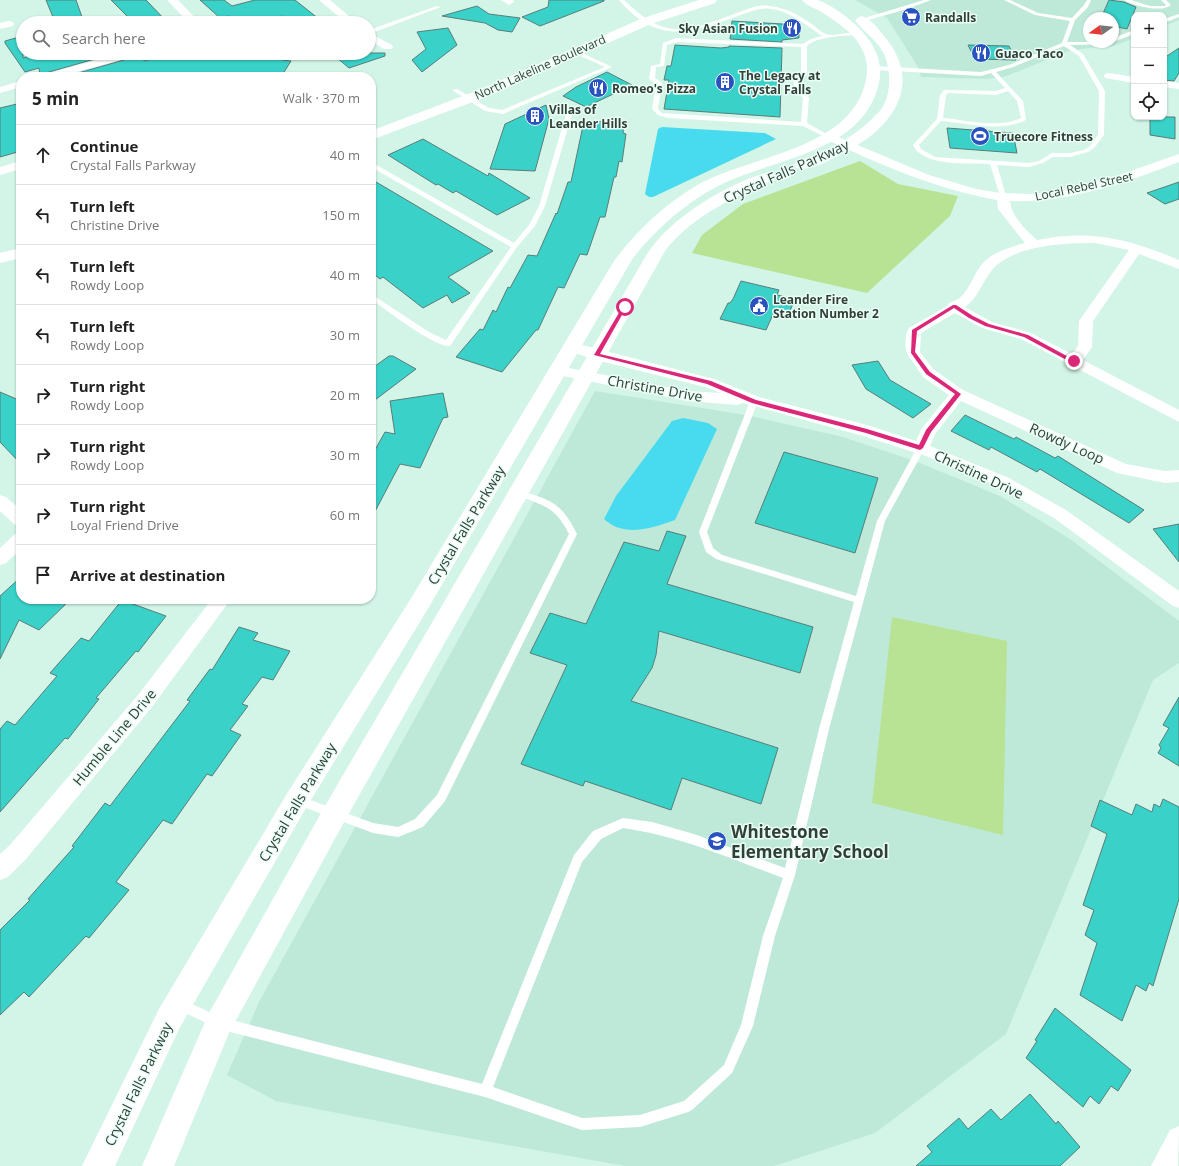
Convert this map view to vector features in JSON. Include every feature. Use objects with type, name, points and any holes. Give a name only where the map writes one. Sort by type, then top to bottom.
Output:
[{"type":"street","points":[[172,0],[188,16]]},
{"type":"street","points":[[324,0],[343,16]]},
{"type":"street","name":"North Lakeline Boulevard","points":[[376,134],[468,98],[576,52],[676,0]]},
{"type":"street","name":"North Lakeline Boulevard","points":[[376,122],[641,17],[711,0]]},
{"type":"street","name":"Crystal Falls Parkway","points":[[158,1166],[219,1023],[334,815],[584,376],[647,268],[664,242],[687,220],[735,191],[825,157],[847,145],[863,135],[889,109],[895,88],[896,70],[889,51],[877,35],[808,0]]},
{"type":"street","name":"Crystal Falls Parkway","points":[[98,1166],[134,1089],[178,1004],[297,800],[418,606],[620,265],[641,236],[664,214],[691,195],[724,178],[816,144],[829,137],[856,117],[868,100],[874,82],[874,68],[868,48],[859,26],[830,0]]},
{"type":"street","points":[[376,40],[388,47]]},
{"type":"street","points":[[64,72],[108,60]]},
{"type":"street","points":[[1109,76],[1131,80]]},
{"type":"street","points":[[1167,84],[1179,86]]},
{"type":"street","points":[[0,90],[16,85]]},
{"type":"street","name":"Local Rebel Street","points":[[829,137],[899,168],[936,181],[978,192],[1003,196],[1038,198],[1096,186],[1134,176],[1179,158]]},
{"type":"street","points":[[0,171],[16,169]]},
{"type":"street","points":[[1003,196],[1004,209],[1023,234],[1034,244]]},
{"type":"street","name":"Rowdy Loop","points":[[1179,265],[1136,249],[1106,240],[1071,239],[1034,244],[1006,252],[989,264],[968,299],[914,330],[913,352],[928,373],[958,394],[1123,469],[1165,477],[1179,476]]},
{"type":"street","points":[[0,244],[16,240]]},
{"type":"street","points":[[1074,361],[1085,347],[1086,321],[1136,249]]},
{"type":"street","points":[[0,258],[16,254]]},
{"type":"street","points":[[954,306],[987,325],[1026,336],[1179,417]]},
{"type":"street","name":"Christine Drive","points":[[571,347],[596,355],[709,383],[754,401],[867,431],[920,448],[1003,482],[1060,514],[1179,601]]},
{"type":"street","name":"Christine Drive","points":[[558,371],[688,396],[754,401]]},
{"type":"street","points":[[920,448],[928,432],[958,394]]},
{"type":"street","points":[[0,501],[16,515]]},
{"type":"street","points":[[0,558],[16,544]]},
{"type":"street","name":"Humble Line Drive","points":[[0,869],[18,852],[145,701],[215,604]]},
{"type":"street","points":[[1164,1166],[1179,1139]]},
{"type":"lane","points":[[621,0],[641,17],[662,30],[687,30],[759,7],[771,6],[780,7],[791,12],[827,37]]},
{"type":"lane","points":[[804,124],[806,98],[797,89],[796,80],[804,75],[804,46],[806,43],[814,39],[827,37],[859,26],[929,0]]},
{"type":"lane","points":[[1006,0],[1037,14],[1073,20]]},
{"type":"lane","points":[[1064,44],[1073,20],[1086,6],[1089,0]]},
{"type":"lane","points":[[1126,0],[1150,7],[1166,7],[1179,14]]},
{"type":"lane","points":[[1164,0],[1169,5],[1166,7]]},
{"type":"lane","points":[[376,30],[440,7]]},
{"type":"lane","points":[[1167,20],[1179,14]]},
{"type":"lane","points":[[1119,38],[1131,33]]},
{"type":"lane","points":[[804,46],[676,40],[665,44],[662,65],[654,66],[652,79],[659,83],[655,110],[660,114],[668,116],[804,124],[829,137]]},
{"type":"lane","points":[[874,68],[981,74],[993,72],[1064,44],[1083,43]]},
{"type":"lane","points":[[1009,89],[996,93],[946,91],[943,95],[940,119],[916,145],[918,150],[934,159],[1029,165],[1041,162],[1052,155],[1078,154],[1092,147],[1101,135],[1102,91],[1081,55],[1064,44]]},
{"type":"lane","points":[[455,90],[486,110],[503,112],[609,67],[576,52]]},
{"type":"lane","points":[[940,119],[1018,124],[1024,119],[1022,105],[993,72]]},
{"type":"lane","points":[[376,299],[426,334],[447,344],[515,246],[532,226],[542,206],[570,111]]},
{"type":"lane","points":[[993,163],[1003,196]]},
{"type":"lane","points":[[376,167],[515,246]]},
{"type":"lane","points":[[754,401],[703,532],[709,550],[718,557],[858,600]]},
{"type":"lane","points":[[178,1004],[219,1023],[485,1091],[582,1124],[640,1121],[688,1106],[728,1069],[747,1026],[769,936],[789,875],[858,600],[881,521],[920,448]]},
{"type":"lane","points":[[297,800],[334,815],[373,828],[398,832],[419,823],[442,798],[574,534],[566,517],[556,506],[518,493]]},
{"type":"lane","points":[[485,1091],[578,859],[597,835],[623,823],[652,827],[694,839],[789,875]]},
{"type":"shaded area","points":[[855,0],[1179,0],[1179,20],[1167,25],[1167,12],[1131,12],[1131,39],[1119,44],[1119,12],[1083,12],[1083,48],[1092,48],[1071,50],[1004,77],[986,79],[921,77],[918,67],[887,18]]},
{"type":"shaded area","name":"Whitestone Elementary School","points":[[595,391],[746,415],[843,437],[915,461],[1000,496],[1070,539],[1179,621],[1179,663],[1153,680],[1006,1034],[875,1133],[774,1166],[625,1166],[429,1131],[276,1101],[227,1075],[259,1002]]},
{"type":"green space","points":[[860,161],[898,184],[958,196],[950,216],[867,293],[692,253],[702,235],[743,204]]},
{"type":"green space","points":[[892,617],[1007,641],[1003,835],[872,803]]},
{"type":"water","points":[[662,127],[765,133],[776,139],[653,197],[649,197],[645,194],[658,129]]},
{"type":"water","points":[[683,418],[708,423],[717,429],[675,520],[638,530],[629,530],[612,525],[604,519],[616,496],[672,421]]},
{"type":"building","points":[[46,0],[76,0],[82,16],[53,16]]},
{"type":"building","points":[[111,0],[146,0],[161,16],[127,16]]},
{"type":"building","points":[[200,0],[224,0],[232,6],[255,0],[295,0],[315,16],[229,16],[218,16]]},
{"type":"building","points":[[549,0],[604,1],[540,26],[522,17],[548,7]]},
{"type":"building","points":[[1109,0],[1124,2],[1136,7],[1134,12],[1131,12],[1131,19],[1127,29],[1119,27],[1119,12],[1104,12]]},
{"type":"building","points":[[477,6],[489,14],[520,18],[512,32],[498,30],[485,23],[442,16]]},
{"type":"building","points":[[732,21],[799,25],[799,38],[782,40],[782,42],[730,39]]},
{"type":"building","points":[[448,28],[457,45],[422,72],[412,60],[426,49],[417,32]]},
{"type":"building","points":[[16,38],[16,59],[5,43],[5,41]]},
{"type":"building","name":"The Legacy at Crystal Falls","points":[[675,45],[721,48],[729,46],[782,48],[780,117],[664,109],[669,80],[664,80],[667,66],[671,66]]},
{"type":"building","points":[[968,45],[1009,46],[1016,60],[975,59]]},
{"type":"building","points":[[1179,48],[1179,73],[1174,81],[1167,80],[1167,56]]},
{"type":"building","points":[[376,53],[385,53],[385,56],[376,59]]},
{"type":"building","points":[[17,60],[91,60],[49,72],[40,72],[39,68],[25,72]]},
{"type":"building","points":[[124,60],[291,61],[284,72],[82,72]]},
{"type":"building","points":[[340,60],[373,60],[349,68]]},
{"type":"building","points":[[607,72],[632,85],[586,107],[563,96],[576,87]]},
{"type":"building","points":[[16,104],[16,152],[0,157],[0,108]]},
{"type":"building","points":[[546,105],[549,119],[535,171],[490,169],[505,124]]},
{"type":"building","points":[[1167,117],[1175,117],[1175,139],[1150,135],[1150,120],[1167,120]]},
{"type":"building","points":[[584,121],[624,122],[623,133],[626,134],[622,162],[619,161],[616,177],[614,177],[605,217],[600,217],[587,255],[580,254],[564,288],[558,287],[538,330],[536,330],[502,372],[456,357],[480,329],[483,330],[493,310],[496,312],[508,287],[510,288],[528,255],[537,256],[556,213],[557,214],[568,182],[571,182]]},
{"type":"building","points":[[947,128],[1013,133],[1017,153],[950,148]]},
{"type":"building","points":[[423,139],[488,176],[489,173],[530,198],[497,215],[456,191],[453,193],[438,184],[436,185],[388,155]]},
{"type":"building","points":[[376,182],[493,251],[448,277],[470,293],[452,303],[447,295],[423,308],[383,277],[380,279],[376,276]]},
{"type":"building","points":[[1179,182],[1179,199],[1165,204],[1147,193]]},
{"type":"building","name":"Leander Fire Station Number 2","points":[[741,281],[779,290],[777,295],[795,299],[789,313],[775,310],[766,330],[720,319],[728,303],[730,303],[733,299]]},
{"type":"building","points":[[389,356],[393,356],[416,369],[376,399],[376,365]]},
{"type":"building","points":[[878,361],[890,380],[931,404],[913,418],[866,389],[852,365]]},
{"type":"building","points":[[0,392],[16,399],[16,459],[0,442]]},
{"type":"building","points":[[443,393],[448,417],[443,418],[420,468],[400,464],[376,510],[376,448],[385,432],[395,434],[390,401]]},
{"type":"building","points":[[965,415],[1014,439],[1016,437],[1055,458],[1058,456],[1144,510],[1129,523],[1040,469],[1037,472],[991,447],[989,450],[951,431]]},
{"type":"building","points":[[784,452],[878,478],[855,553],[755,523]]},
{"type":"building","points":[[1179,524],[1179,562],[1153,529]]},
{"type":"building","points":[[667,531],[686,536],[667,584],[813,627],[800,673],[659,631],[656,655],[652,668],[631,701],[778,748],[761,804],[682,778],[671,810],[585,781],[583,786],[521,764],[567,665],[530,653],[550,613],[586,624],[624,542],[659,551]]},
{"type":"building","points":[[16,582],[16,604],[66,604],[39,630],[19,620],[0,659],[0,596]]},
{"type":"building","points":[[119,604],[133,604],[166,616],[138,652],[136,651],[96,698],[99,699],[68,739],[65,738],[0,812],[0,729],[7,721],[15,725],[57,676],[50,673],[81,638],[89,641]]},
{"type":"building","points":[[239,627],[258,633],[253,640],[290,651],[273,680],[262,677],[242,704],[248,706],[230,730],[241,735],[212,776],[207,774],[172,824],[163,820],[116,882],[129,890],[89,938],[86,936],[29,997],[24,992],[0,1015],[0,930],[30,900],[28,899],[74,847],[72,846],[105,803],[110,806],[190,701],[187,700],[210,669],[212,670]]},
{"type":"building","points":[[1179,697],[1179,766],[1158,753],[1161,748],[1159,745],[1169,728],[1163,725]]},
{"type":"building","points":[[1163,799],[1179,807],[1179,899],[1153,986],[1149,983],[1146,991],[1136,985],[1122,1021],[1080,995],[1097,943],[1085,935],[1094,910],[1083,905],[1107,834],[1091,826],[1100,800],[1132,815],[1136,804],[1152,812],[1154,804],[1160,807]]},
{"type":"building","points":[[1055,1008],[1131,1070],[1118,1091],[1111,1086],[1099,1104],[1090,1096],[1083,1107],[1026,1058],[1037,1041],[1035,1040]]},
{"type":"building","points":[[1030,1094],[1056,1124],[1058,1121],[1080,1147],[1060,1166],[916,1166],[932,1152],[927,1146],[959,1118],[968,1129],[991,1109],[1001,1120]]},
{"type":"place","name":"Randalls","points":[[911,17]]},
{"type":"place","name":"Sky Asian Fusion","points":[[792,28]]},
{"type":"place","name":"Guaco Taco","points":[[981,53]]},
{"type":"place","name":"The Legacy at Crystal Falls","points":[[725,82]]},
{"type":"place","name":"Romeo's Pizza","points":[[598,88]]},
{"type":"place","name":"Villas of Leander Hills","points":[[535,116]]},
{"type":"place","name":"Truecore Fitness","points":[[980,136]]},
{"type":"place","name":"Leander Fire Station Number 2","points":[[759,306]]},
{"type":"place","name":"Whitestone Elementary School","points":[[717,841]]},
{"type":"route","points":[[625,307],[596,355],[709,383],[754,401],[867,431],[920,448],[928,432],[958,394],[928,373],[913,352],[914,330],[954,306],[987,325],[1026,336],[1074,361]]}]
